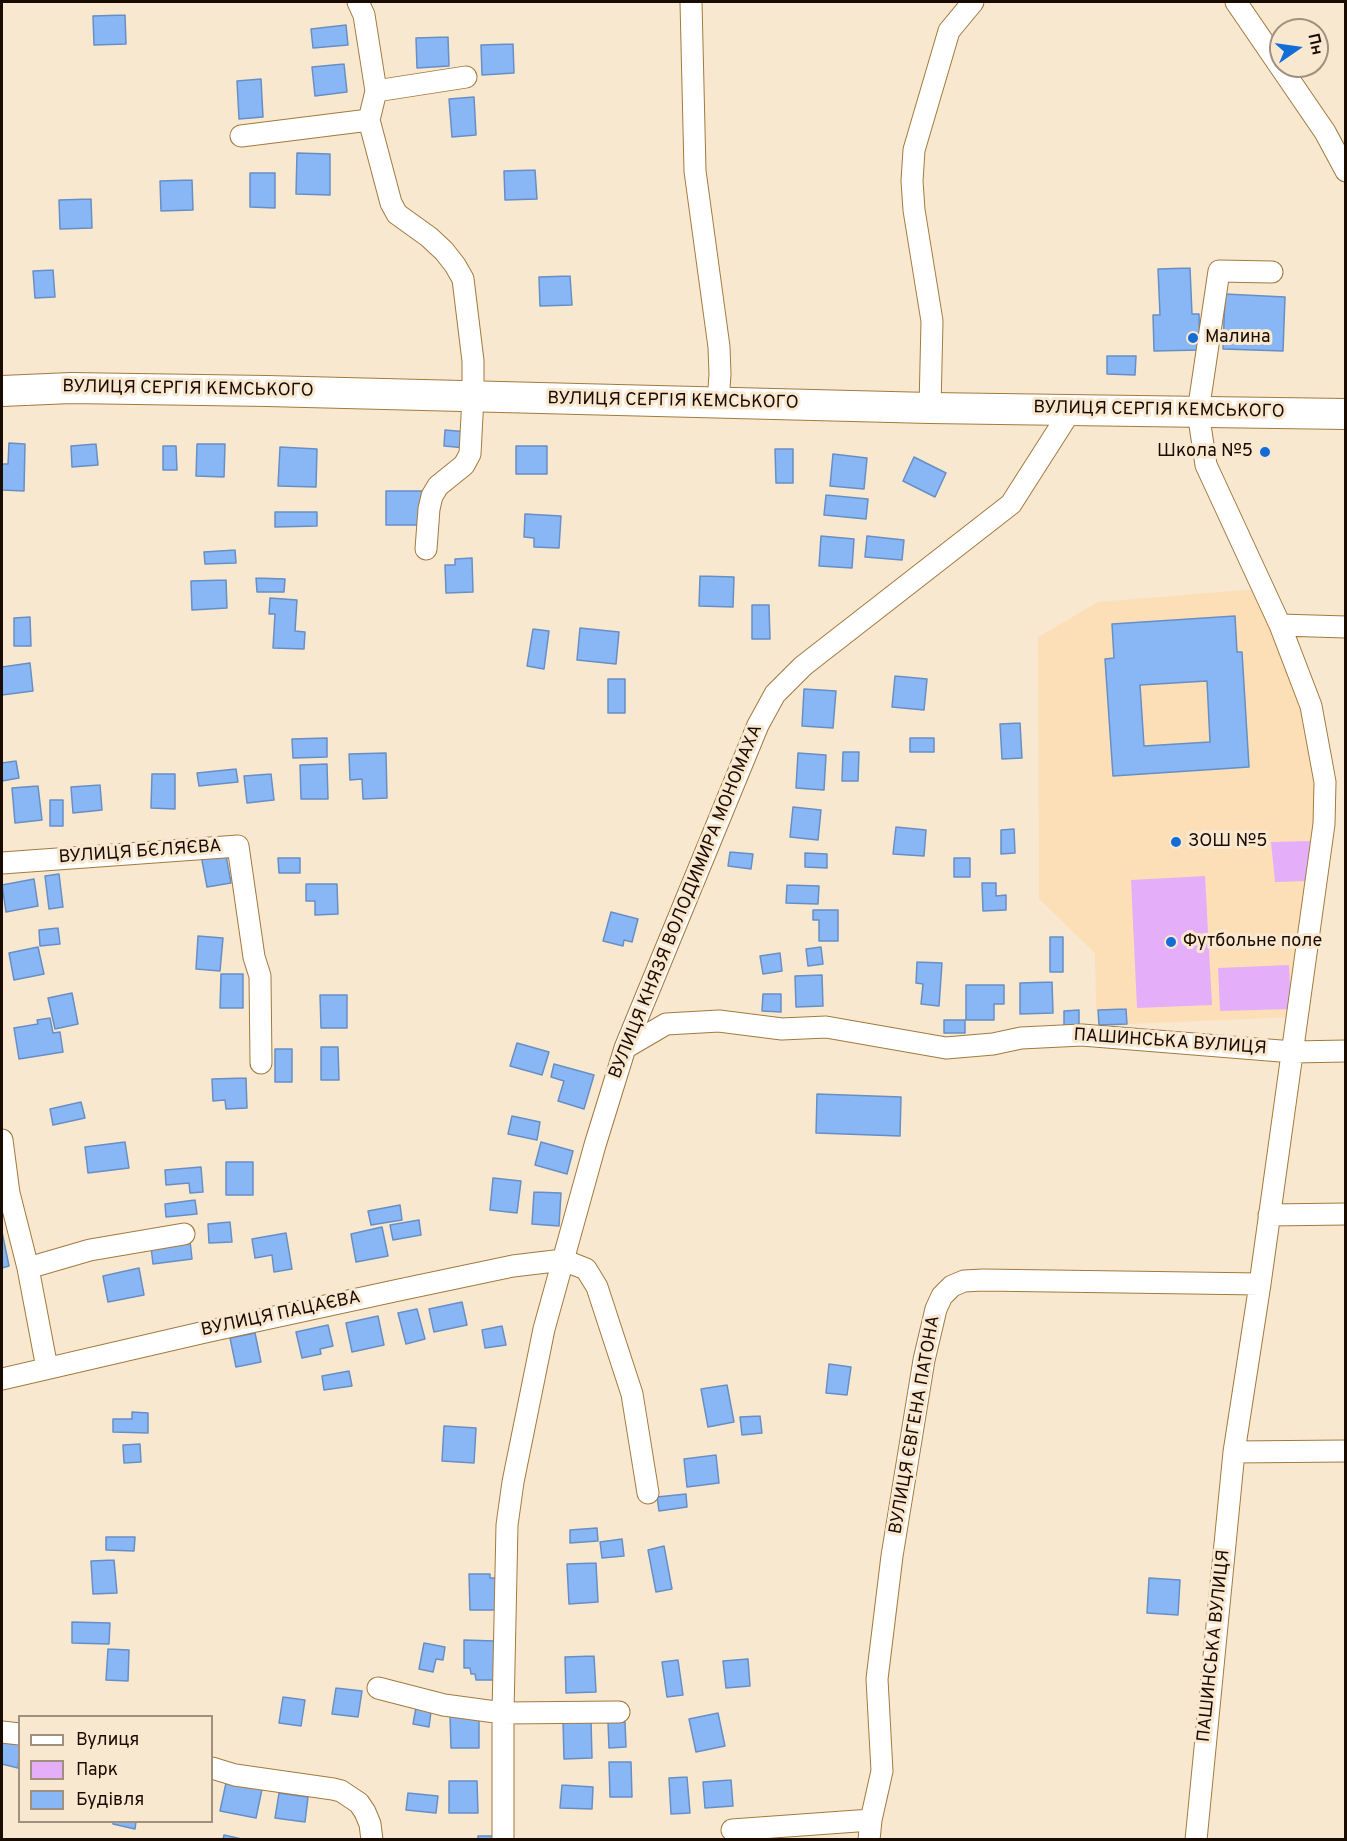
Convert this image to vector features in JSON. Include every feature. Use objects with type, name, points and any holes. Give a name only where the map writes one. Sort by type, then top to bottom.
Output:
[{"type":"highway","name":"ВУЛИЦЯ СЕРГІЯ КЕМСЬКОГО","points":[[2,391],[71,388],[255,390],[930,408],[1346,414]]},
{"type":"street","points":[[358,2],[364,15],[376,91],[369,120],[391,203],[397,214],[444,251],[463,279],[472,361],[470,454],[464,465],[438,486],[432,496],[426,549]]},
{"type":"street","points":[[691,2],[695,171],[719,346],[718,403]]},
{"type":"street","points":[[930,408],[932,321],[914,210],[912,181],[914,150],[949,31],[973,2]]},
{"type":"street","points":[[1236,2],[1325,132],[1346,171]]},
{"type":"street","points":[[376,91],[466,77]]},
{"type":"street","points":[[241,136],[369,120]]},
{"type":"street","name":"ПАШИНСЬКА ВУЛИЦЯ","points":[[1196,1839],[1234,1452],[1260,1284],[1324,824],[1325,782],[1311,706],[1280,626],[1206,465],[1198,412],[1219,271],[1272,272]]},
{"type":"street","name":"ВУЛИЦЯ КНЯЗЯ ВОЛОДИМИРА МОНОМАХА","points":[[503,1839],[503,1713],[509,1515],[513,1482],[544,1329],[595,1145],[625,1048],[758,725],[775,694],[803,666],[1011,504],[1071,410]]},
{"type":"street","points":[[1280,626],[1346,627]]},
{"type":"street","name":"ВУЛИЦЯ БЄЛЯЄВА","points":[[2,863],[238,846],[254,957],[260,976],[261,1064]]},
{"type":"street","name":"ПАШИНСЬКА ВУЛИЦЯ","points":[[625,1048],[666,1024],[719,1021],[782,1029],[826,1028],[946,1048],[993,1044],[1021,1038],[1082,1035],[1293,1052]]},
{"type":"street","points":[[1293,1052],[1346,1051]]},
{"type":"street","points":[[2,1140],[9,1194],[28,1268],[47,1368]]},
{"type":"street","points":[[1269,1215],[1346,1214]]},
{"type":"street","points":[[28,1268],[90,1250],[184,1234]]},
{"type":"street","points":[[563,1260],[586,1269],[597,1287],[632,1394],[648,1493]]},
{"type":"street","name":"ВУЛИЦЯ ПАЦАЄВА","points":[[2,1379],[399,1290],[513,1266],[563,1260]]},
{"type":"street","name":"ВУЛИЦЯ ЄВГЕНА ПАТОНА","points":[[870,1830],[882,1771],[877,1679],[892,1556],[924,1360],[936,1309],[942,1296],[952,1286],[964,1281],[983,1280],[1260,1284]]},
{"type":"street","points":[[1234,1452],[1346,1451]]},
{"type":"street","points":[[378,1688],[444,1705],[503,1713],[619,1712]]},
{"type":"street","points":[[2,1732],[18,1734]]},
{"type":"street","points":[[213,1768],[235,1775],[341,1791],[359,1803],[365,1812],[370,1824],[372,1839]]},
{"type":"street","points":[[732,1830],[870,1830]]},
{"type":"shaded area","name":"ЗОШ №5","points":[[1256,589],[1307,704],[1320,785],[1296,1017],[1128,1024],[1127,1009],[1096,1010],[1095,953],[1039,899],[1038,637],[1098,602]]},
{"type":"green space","points":[[1310,841],[1306,881],[1275,882],[1271,842]]},
{"type":"green space","name":"Футбольне поле","points":[[1205,876],[1212,1005],[1137,1008],[1131,880]]},
{"type":"green space","points":[[1289,965],[1291,1009],[1220,1011],[1218,968]]},
{"type":"building","points":[[125,15],[126,44],[94,45],[93,16]]},
{"type":"building","points":[[346,25],[348,45],[313,48],[311,29]]},
{"type":"building","points":[[448,37],[449,66],[417,68],[416,38]]},
{"type":"building","points":[[513,44],[514,73],[482,75],[481,45]]},
{"type":"building","points":[[344,64],[347,92],[315,96],[312,67]]},
{"type":"building","points":[[261,79],[263,117],[239,119],[237,81]]},
{"type":"building","points":[[474,97],[476,135],[452,137],[449,99]]},
{"type":"building","points":[[297,153],[330,154],[330,195],[296,194]]},
{"type":"building","points":[[535,170],[537,199],[505,200],[504,171]]},
{"type":"building","points":[[250,173],[275,173],[275,208],[250,207]]},
{"type":"building","points":[[192,180],[193,210],[161,211],[160,181]]},
{"type":"building","points":[[91,199],[92,228],[60,229],[59,200]]},
{"type":"building","points":[[1190,268],[1192,314],[1199,314],[1200,350],[1154,351],[1153,315],[1160,315],[1158,269]]},
{"type":"building","points":[[53,270],[55,297],[35,298],[33,271]]},
{"type":"building","points":[[570,276],[572,305],[540,306],[539,277]]},
{"type":"building","points":[[1225,294],[1285,297],[1283,351],[1223,349]]},
{"type":"building","points":[[1107,356],[1136,356],[1135,375],[1107,374]]},
{"type":"building","points":[[445,430],[468,432],[466,448],[444,446]]},
{"type":"building","points":[[9,443],[25,444],[24,491],[2,490],[2,464],[8,464]]},
{"type":"building","points":[[96,444],[98,465],[72,467],[71,446]]},
{"type":"building","points":[[197,444],[225,444],[224,477],[196,476]]},
{"type":"building","points":[[163,446],[176,446],[177,470],[163,470]]},
{"type":"building","points":[[516,446],[547,446],[547,474],[516,474]]},
{"type":"building","points":[[280,447],[317,449],[316,487],[278,486]]},
{"type":"building","points":[[775,449],[793,449],[793,483],[776,483]]},
{"type":"building","points":[[833,454],[867,458],[864,489],[830,486]]},
{"type":"building","points":[[914,457],[946,473],[935,497],[903,481]]},
{"type":"building","points":[[386,491],[425,491],[424,525],[386,525]]},
{"type":"building","points":[[826,495],[868,499],[866,519],[824,515]]},
{"type":"building","points":[[275,512],[317,512],[317,526],[275,527]]},
{"type":"building","points":[[525,514],[561,516],[559,548],[534,547],[534,538],[524,537]]},
{"type":"building","points":[[821,536],[854,539],[852,568],[819,566]]},
{"type":"building","points":[[867,536],[904,540],[902,560],[865,557]]},
{"type":"building","points":[[235,550],[236,563],[205,564],[204,552]]},
{"type":"building","points":[[472,558],[473,592],[446,593],[445,565],[455,565],[455,559]]},
{"type":"building","points":[[700,576],[734,577],[733,607],[699,606]]},
{"type":"building","points":[[256,578],[285,579],[284,592],[257,592]]},
{"type":"building","points":[[226,580],[227,608],[192,610],[191,581]]},
{"type":"building","points":[[270,598],[297,600],[295,631],[305,632],[304,649],[273,648],[275,614],[269,614]]},
{"type":"building","points":[[752,605],[769,605],[770,639],[752,639]]},
{"type":"building","points":[[1235,616],[1237,652],[1242,652],[1249,767],[1113,776],[1105,659],[1114,658],[1112,624]],"holes":[[[1207,681],[1210,742],[1144,746],[1140,685]]]},
{"type":"building","points":[[30,617],[31,646],[14,646],[14,618]]},
{"type":"building","points":[[580,628],[619,632],[616,664],[577,660]]},
{"type":"building","points":[[533,629],[549,631],[544,669],[527,666]]},
{"type":"building","points":[[30,663],[33,691],[2,695],[2,667]]},
{"type":"building","points":[[895,676],[927,679],[924,710],[892,707]]},
{"type":"building","points":[[608,679],[625,679],[625,713],[608,713]]},
{"type":"building","points":[[804,689],[836,691],[833,728],[802,726]]},
{"type":"building","points":[[1020,723],[1022,758],[1002,759],[1000,724]]},
{"type":"building","points":[[327,738],[327,757],[293,758],[292,739]]},
{"type":"building","points":[[910,738],[934,738],[934,752],[910,752]]},
{"type":"building","points":[[843,752],[859,752],[858,781],[842,781]]},
{"type":"building","points":[[386,753],[387,798],[363,799],[362,779],[350,780],[349,754]]},
{"type":"building","points":[[798,753],[826,755],[824,790],[796,788]]},
{"type":"building","points":[[16,761],[19,778],[2,781],[2,763]]},
{"type":"building","points":[[327,764],[328,799],[301,799],[300,765]]},
{"type":"building","points":[[236,769],[238,782],[199,786],[197,773]]},
{"type":"building","points":[[152,774],[175,774],[175,809],[151,808]]},
{"type":"building","points":[[271,774],[274,800],[247,803],[244,776]]},
{"type":"building","points":[[100,785],[102,810],[73,813],[71,787]]},
{"type":"building","points":[[38,786],[42,820],[15,823],[12,788]]},
{"type":"building","points":[[50,800],[63,800],[63,826],[50,826]]},
{"type":"building","points":[[793,807],[821,810],[818,840],[790,837]]},
{"type":"building","points":[[896,827],[926,830],[924,856],[893,854]]},
{"type":"building","points":[[1014,829],[1015,853],[1001,854],[1001,830]]},
{"type":"building","points":[[225,850],[231,883],[207,887],[201,855]]},
{"type":"building","points":[[730,852],[753,854],[751,869],[728,866]]},
{"type":"building","points":[[805,853],[827,854],[827,868],[805,867]]},
{"type":"building","points":[[278,858],[300,858],[300,873],[279,873]]},
{"type":"building","points":[[954,858],[970,858],[970,877],[954,877]]},
{"type":"building","points":[[59,874],[63,907],[49,909],[45,876]]},
{"type":"building","points":[[34,879],[38,906],[6,912],[2,885]]},
{"type":"building","points":[[982,883],[996,883],[996,896],[1006,895],[1006,910],[983,911]]},
{"type":"building","points":[[306,884],[337,884],[338,914],[315,915],[315,901],[306,901]]},
{"type":"building","points":[[787,885],[819,886],[818,904],[786,903]]},
{"type":"building","points":[[813,910],[838,910],[838,941],[819,941],[819,920],[813,920]]},
{"type":"building","points":[[611,912],[638,919],[632,942],[624,940],[623,946],[603,941]]},
{"type":"building","points":[[58,928],[60,944],[40,946],[39,930]]},
{"type":"building","points":[[198,936],[223,938],[220,971],[196,969]]},
{"type":"building","points":[[1050,937],[1063,937],[1063,972],[1050,972]]},
{"type":"building","points":[[38,947],[44,974],[14,980],[9,953]]},
{"type":"building","points":[[821,947],[823,964],[808,966],[806,949]]},
{"type":"building","points":[[780,953],[782,971],[763,974],[760,956]]},
{"type":"building","points":[[917,962],[942,963],[939,1006],[921,1004],[923,984],[916,983]]},
{"type":"building","points":[[221,974],[243,974],[243,1008],[220,1008]]},
{"type":"building","points":[[822,975],[823,1006],[796,1007],[795,976]]},
{"type":"building","points":[[1052,982],[1053,1013],[1020,1014],[1020,983]]},
{"type":"building","points":[[966,985],[1004,985],[1004,1004],[994,1004],[994,1020],[966,1020]]},
{"type":"building","points":[[72,993],[78,1024],[55,1029],[48,998]]},
{"type":"building","points":[[763,994],[781,994],[781,1012],[762,1011]]},
{"type":"building","points":[[320,995],[347,995],[347,1028],[321,1028]]},
{"type":"building","points":[[1126,1009],[1127,1024],[1099,1025],[1098,1010]]},
{"type":"building","points":[[1079,1010],[1079,1026],[1064,1027],[1064,1011]]},
{"type":"building","points":[[50,1018],[53,1033],[60,1032],[63,1052],[19,1059],[14,1028],[38,1024],[37,1020]]},
{"type":"building","points":[[944,1020],[965,1020],[965,1033],[944,1033]]},
{"type":"building","points":[[517,1043],[549,1052],[542,1075],[510,1066]]},
{"type":"building","points":[[321,1047],[338,1047],[339,1080],[321,1080]]},
{"type":"building","points":[[275,1049],[292,1049],[292,1082],[275,1082]]},
{"type":"building","points":[[554,1064],[594,1075],[584,1109],[558,1101],[564,1081],[551,1077]]},
{"type":"building","points":[[246,1078],[247,1108],[226,1109],[225,1100],[213,1101],[212,1079]]},
{"type":"building","points":[[817,1094],[901,1097],[900,1136],[816,1133]]},
{"type":"building","points":[[81,1102],[85,1118],[53,1125],[50,1109]]},
{"type":"building","points":[[512,1116],[540,1122],[537,1140],[508,1134]]},
{"type":"building","points":[[125,1142],[129,1168],[88,1173],[85,1147]]},
{"type":"building","points":[[541,1142],[573,1151],[567,1174],[535,1165]]},
{"type":"building","points":[[226,1162],[253,1162],[253,1195],[226,1195]]},
{"type":"building","points":[[201,1167],[203,1192],[190,1193],[189,1183],[166,1185],[165,1170]]},
{"type":"building","points":[[493,1178],[521,1181],[517,1213],[490,1210]]},
{"type":"building","points":[[534,1192],[561,1193],[559,1226],[532,1224]]},
{"type":"building","points":[[195,1200],[197,1214],[166,1217],[165,1204]]},
{"type":"building","points":[[400,1205],[402,1220],[371,1225],[368,1211]]},
{"type":"building","points":[[419,1220],[421,1235],[393,1240],[390,1225]]},
{"type":"building","points":[[230,1222],[232,1242],[209,1243],[208,1224]]},
{"type":"building","points":[[382,1227],[388,1256],[356,1262],[351,1234]]},
{"type":"building","points":[[2,1232],[9,1266],[2,1268]]},
{"type":"building","points":[[286,1233],[292,1269],[274,1272],[272,1255],[255,1258],[252,1239]]},
{"type":"building","points":[[190,1241],[192,1259],[153,1264],[151,1247]]},
{"type":"building","points":[[139,1268],[144,1295],[108,1302],[103,1276]]},
{"type":"building","points":[[462,1302],[467,1325],[434,1332],[429,1309]]},
{"type":"building","points":[[417,1309],[425,1339],[406,1344],[398,1313]]},
{"type":"building","points":[[378,1316],[384,1345],[352,1352],[346,1323]]},
{"type":"building","points":[[328,1325],[333,1346],[320,1349],[321,1354],[302,1358],[296,1332]]},
{"type":"building","points":[[502,1326],[506,1345],[485,1348],[482,1330]]},
{"type":"building","points":[[255,1333],[261,1362],[236,1367],[230,1338]]},
{"type":"building","points":[[829,1364],[851,1367],[847,1395],[826,1393]]},
{"type":"building","points":[[349,1371],[352,1386],[324,1390],[322,1376]]},
{"type":"building","points":[[727,1385],[734,1422],[708,1427],[701,1389]]},
{"type":"building","points":[[132,1412],[148,1413],[148,1433],[113,1432],[113,1419],[132,1419]]},
{"type":"building","points":[[760,1416],[762,1433],[742,1435],[740,1417]]},
{"type":"building","points":[[444,1426],[476,1428],[474,1463],[442,1461]]},
{"type":"building","points":[[140,1444],[141,1462],[124,1463],[123,1445]]},
{"type":"building","points":[[716,1455],[719,1483],[687,1487],[684,1459]]},
{"type":"building","points":[[686,1494],[687,1507],[659,1511],[657,1497]]},
{"type":"building","points":[[597,1528],[598,1541],[570,1543],[570,1530]]},
{"type":"building","points":[[106,1537],[135,1537],[134,1551],[106,1550]]},
{"type":"building","points":[[622,1539],[624,1556],[602,1558],[600,1542]]},
{"type":"building","points":[[664,1546],[672,1589],[656,1592],[648,1550]]},
{"type":"building","points":[[114,1560],[117,1593],[93,1594],[91,1561]]},
{"type":"building","points":[[596,1563],[598,1602],[569,1604],[567,1564]]},
{"type":"building","points":[[469,1574],[490,1574],[490,1578],[498,1578],[498,1610],[470,1610]]},
{"type":"building","points":[[1149,1578],[1180,1580],[1178,1615],[1147,1613]]},
{"type":"building","points":[[72,1622],[110,1623],[109,1644],[72,1643]]},
{"type":"building","points":[[464,1640],[495,1641],[494,1680],[476,1680],[470,1668],[464,1668]]},
{"type":"building","points":[[424,1643],[445,1647],[443,1660],[436,1659],[433,1672],[419,1669]]},
{"type":"building","points":[[108,1649],[129,1650],[128,1681],[106,1680]]},
{"type":"building","points":[[594,1656],[596,1692],[566,1693],[565,1657]]},
{"type":"building","points":[[748,1659],[750,1686],[726,1688],[723,1661]]},
{"type":"building","points":[[678,1660],[683,1695],[667,1697],[662,1662]]},
{"type":"building","points":[[336,1688],[362,1691],[358,1717],[332,1714]]},
{"type":"building","points":[[283,1697],[305,1700],[301,1726],[279,1723]]},
{"type":"building","points":[[417,1702],[432,1704],[429,1727],[413,1724]]},
{"type":"building","points":[[718,1713],[725,1746],[696,1752],[689,1719]]},
{"type":"building","points":[[479,1715],[479,1748],[451,1748],[450,1716]]},
{"type":"building","points":[[563,1720],[591,1720],[592,1758],[564,1759]]},
{"type":"building","points":[[608,1722],[625,1722],[626,1747],[609,1748]]},
{"type":"building","points":[[2,1740],[18,1744],[18,1768],[2,1764]]},
{"type":"building","points":[[609,1762],[631,1762],[632,1797],[610,1797]]},
{"type":"building","points":[[687,1777],[690,1813],[671,1814],[669,1778]]},
{"type":"building","points":[[731,1780],[733,1806],[705,1808],[703,1782]]},
{"type":"building","points":[[449,1781],[477,1781],[478,1813],[449,1813]]},
{"type":"building","points":[[226,1783],[262,1789],[256,1818],[220,1811]]},
{"type":"building","points":[[562,1785],[593,1787],[592,1809],[560,1808]]},
{"type":"building","points":[[279,1793],[308,1797],[305,1822],[275,1818]]},
{"type":"building","points":[[408,1793],[438,1796],[436,1813],[406,1810]]},
{"type":"building","points":[[113,1823],[136,1823],[135,1829]]},
{"type":"building","points":[[224,1835],[246,1840],[223,1840]]},
{"type":"building","points":[[478,1836],[496,1836],[496,1840],[478,1840]]},
{"type":"place","name":"Малина","points":[[1193,338]]},
{"type":"place","name":"Школа №5","points":[[1265,452]]},
{"type":"place","name":"ЗОШ №5","points":[[1176,842]]},
{"type":"place","name":"Футбольне поле","points":[[1171,942]]}]
